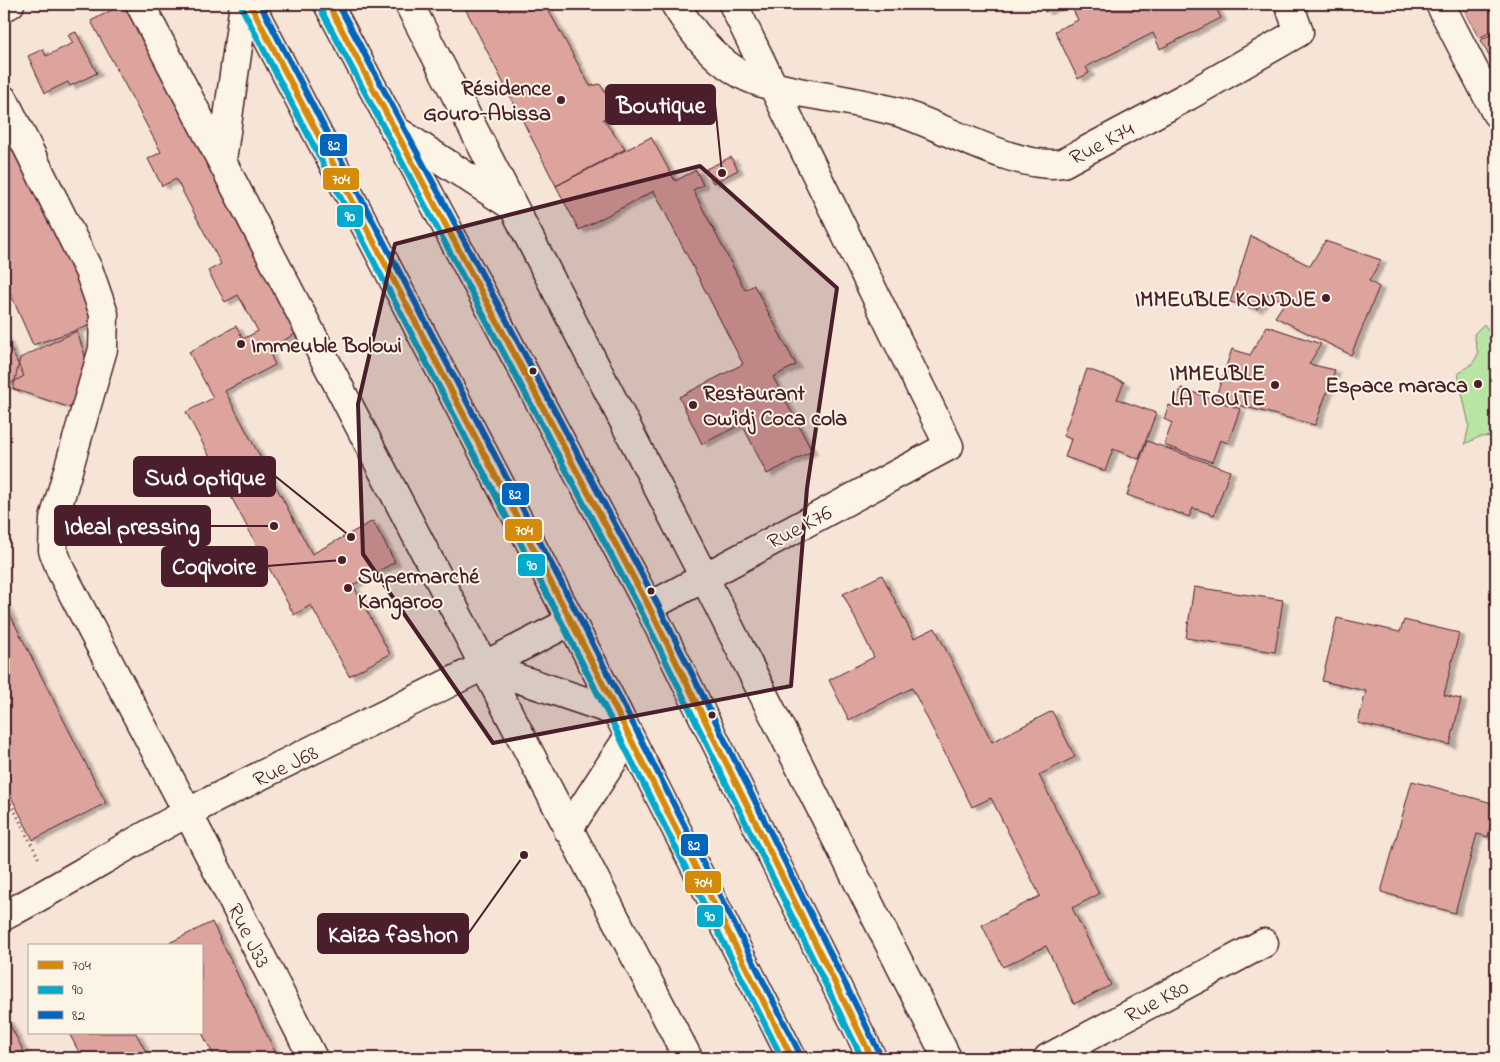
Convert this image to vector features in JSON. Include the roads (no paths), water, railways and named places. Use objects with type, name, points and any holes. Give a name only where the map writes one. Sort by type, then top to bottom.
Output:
[{"type":"street","points":[[4,7],[10,4]]},
{"type":"street","points":[[140,4],[688,1058]]},
{"type":"street","points":[[222,160],[244,4]]},
{"type":"street","points":[[250,4],[571,621],[792,1058]]},
{"type":"street","points":[[328,4],[649,607],[872,1058]]},
{"type":"street","points":[[408,4],[704,577],[947,1058]]},
{"type":"street","points":[[675,4],[692,31],[709,49],[736,72],[772,86]]},
{"type":"street","points":[[733,4],[772,86]]},
{"type":"street","name":"Rue K74","points":[[772,86],[898,113],[1038,165],[1052,165],[1063,163],[1188,96],[1299,32],[1288,4]]},
{"type":"street","points":[[1440,4],[1496,113]]},
{"type":"street","name":"Rue K76","points":[[649,607],[950,446],[772,86]]},
{"type":"street","name":"Rue J33","points":[[4,100],[89,271],[104,314],[103,349],[54,519],[53,550],[61,571],[188,813],[313,1058]]},
{"type":"street","points":[[394,129],[513,207]]},
{"type":"street","name":"Rue J68","points":[[4,916],[188,813],[484,667],[571,621]]},
{"type":"street","points":[[484,667],[617,712]]},
{"type":"street","points":[[568,830],[629,736]]},
{"type":"street","name":"Rue K80","points":[[1048,1058],[1264,943]]},
{"type":"place","name":"Résidence Gouro-Abissa","points":[[561,100]]},
{"type":"place","name":"Boutique","points":[[722,173]]},
{"type":"place","name":"IMMEUBLE KONDJE","points":[[1326,298]]},
{"type":"place","name":"Immeuble Bolowi","points":[[241,344]]},
{"type":"place","name":"Espace maraca","points":[[1478,384]]},
{"type":"place","name":"IMMEUBLE LA TOUTE","points":[[1275,385]]},
{"type":"place","name":"Restaurant Ow’idj Coca cola","points":[[693,405]]},
{"type":"place","name":"Ideal pressing","points":[[274,526]]},
{"type":"place","name":"Sud optique","points":[[351,537]]},
{"type":"place","name":"Coqivoire","points":[[342,560]]},
{"type":"place","name":"Supermarché Kangaroo","points":[[348,588]]},
{"type":"place","name":"Kaiza fashon","points":[[524,855]]}]
